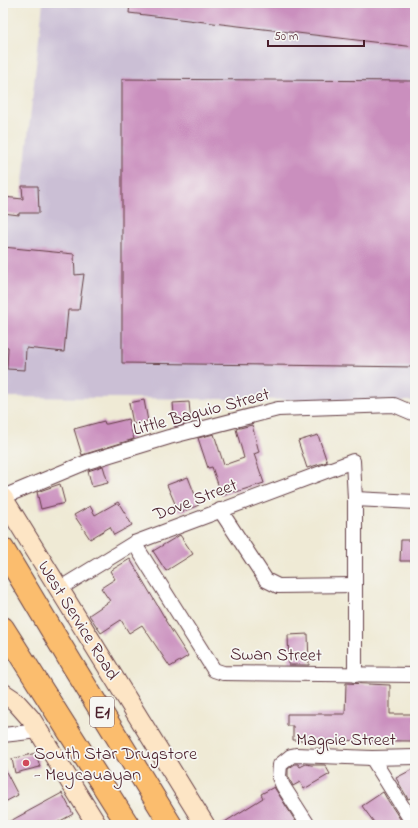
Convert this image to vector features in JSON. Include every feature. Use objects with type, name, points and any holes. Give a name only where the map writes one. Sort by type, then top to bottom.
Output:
[{"type":"highway","name":"E1","points":[[3,549],[72,664],[172,825]]},
{"type":"highway","name":"E1","points":[[3,628],[128,825]]},
{"type":"highway","points":[[3,642],[26,664]]},
{"type":"street","name":"Little Baguio Street","points":[[3,497],[94,460],[169,437],[278,409],[394,406],[415,414]]},
{"type":"street","name":"Dove Street","points":[[59,589],[134,543],[353,461],[355,499]]},
{"type":"street","name":"West Service Road","points":[[3,497],[205,825]]},
{"type":"street","points":[[355,675],[355,499],[415,502]]},
{"type":"street","points":[[220,510],[266,580],[278,586],[355,585]]},
{"type":"street","name":"Swan Street","points":[[134,543],[214,670],[223,673],[415,676]]},
{"type":"street","points":[[3,693],[15,700],[23,708],[39,731],[97,825]]},
{"type":"street","points":[[3,735],[39,731]]},
{"type":"street","name":"Magpie Street","points":[[308,825],[283,786],[279,777],[280,765],[291,756],[372,758],[415,757]]},
{"type":"street","points":[[372,758],[414,825]]},
{"type":"shaded area","points":[[43,3],[415,3],[415,401],[3,397],[3,215],[19,217]]},
{"type":"building","points":[[130,3],[415,3],[415,47],[129,13]]},
{"type":"building","points":[[122,79],[415,81],[415,367],[122,363]]},
{"type":"building","points":[[22,186],[38,186],[39,213],[19,213],[19,215],[3,213],[3,197],[23,199]]},
{"type":"building","points":[[3,247],[74,254],[75,275],[84,274],[79,310],[68,310],[64,352],[26,348],[25,370],[7,369],[8,347],[3,346]]},
{"type":"building","points":[[144,400],[148,421],[133,424],[129,403]]},
{"type":"building","points":[[189,402],[191,423],[175,427],[173,403]]},
{"type":"building","points":[[128,419],[134,439],[82,455],[74,429],[104,421],[105,424],[107,424]]},
{"type":"building","points":[[252,425],[259,452],[254,454],[264,483],[222,496],[212,467],[208,468],[198,438],[214,434],[224,465],[244,458],[236,429]]},
{"type":"building","points":[[318,435],[327,462],[307,468],[298,441]]},
{"type":"building","points":[[103,466],[108,483],[92,487],[88,471]]},
{"type":"building","points":[[188,477],[199,505],[179,513],[167,485]]},
{"type":"building","points":[[60,484],[65,503],[41,509],[37,492]]},
{"type":"building","points":[[118,502],[132,525],[114,535],[110,527],[90,539],[74,515],[90,506],[95,515]]},
{"type":"building","points":[[180,535],[193,554],[166,571],[153,551]]},
{"type":"building","points":[[401,540],[415,540],[415,561],[400,561]]},
{"type":"building","points":[[130,559],[165,620],[188,656],[170,667],[142,625],[129,633],[121,620],[101,633],[89,615],[110,601],[101,588],[115,579],[110,571]]},
{"type":"building","points":[[308,634],[309,665],[289,665],[288,635]]},
{"type":"building","points":[[346,683],[390,685],[390,714],[415,714],[415,741],[293,740],[293,726],[287,726],[287,714],[345,714]]},
{"type":"building","name":"South Star Drugstore - Meycauayan","points":[[36,753],[40,767],[15,773],[12,759]]},
{"type":"building","points":[[295,764],[298,764],[300,767],[306,764],[325,765],[330,774],[304,789],[300,782],[293,786],[288,776],[288,769]]},
{"type":"building","points":[[3,766],[18,795],[3,803]]},
{"type":"building","points":[[415,768],[415,796],[408,799],[396,778]]},
{"type":"building","points":[[274,787],[298,825],[220,825],[263,798],[261,794]]},
{"type":"building","points":[[383,792],[404,825],[376,825],[362,806]]},
{"type":"building","points":[[62,793],[73,814],[53,825],[3,825]]},
{"type":"place","name":"South Star Drugstore - Meycauayan","points":[[26,763]]}]
